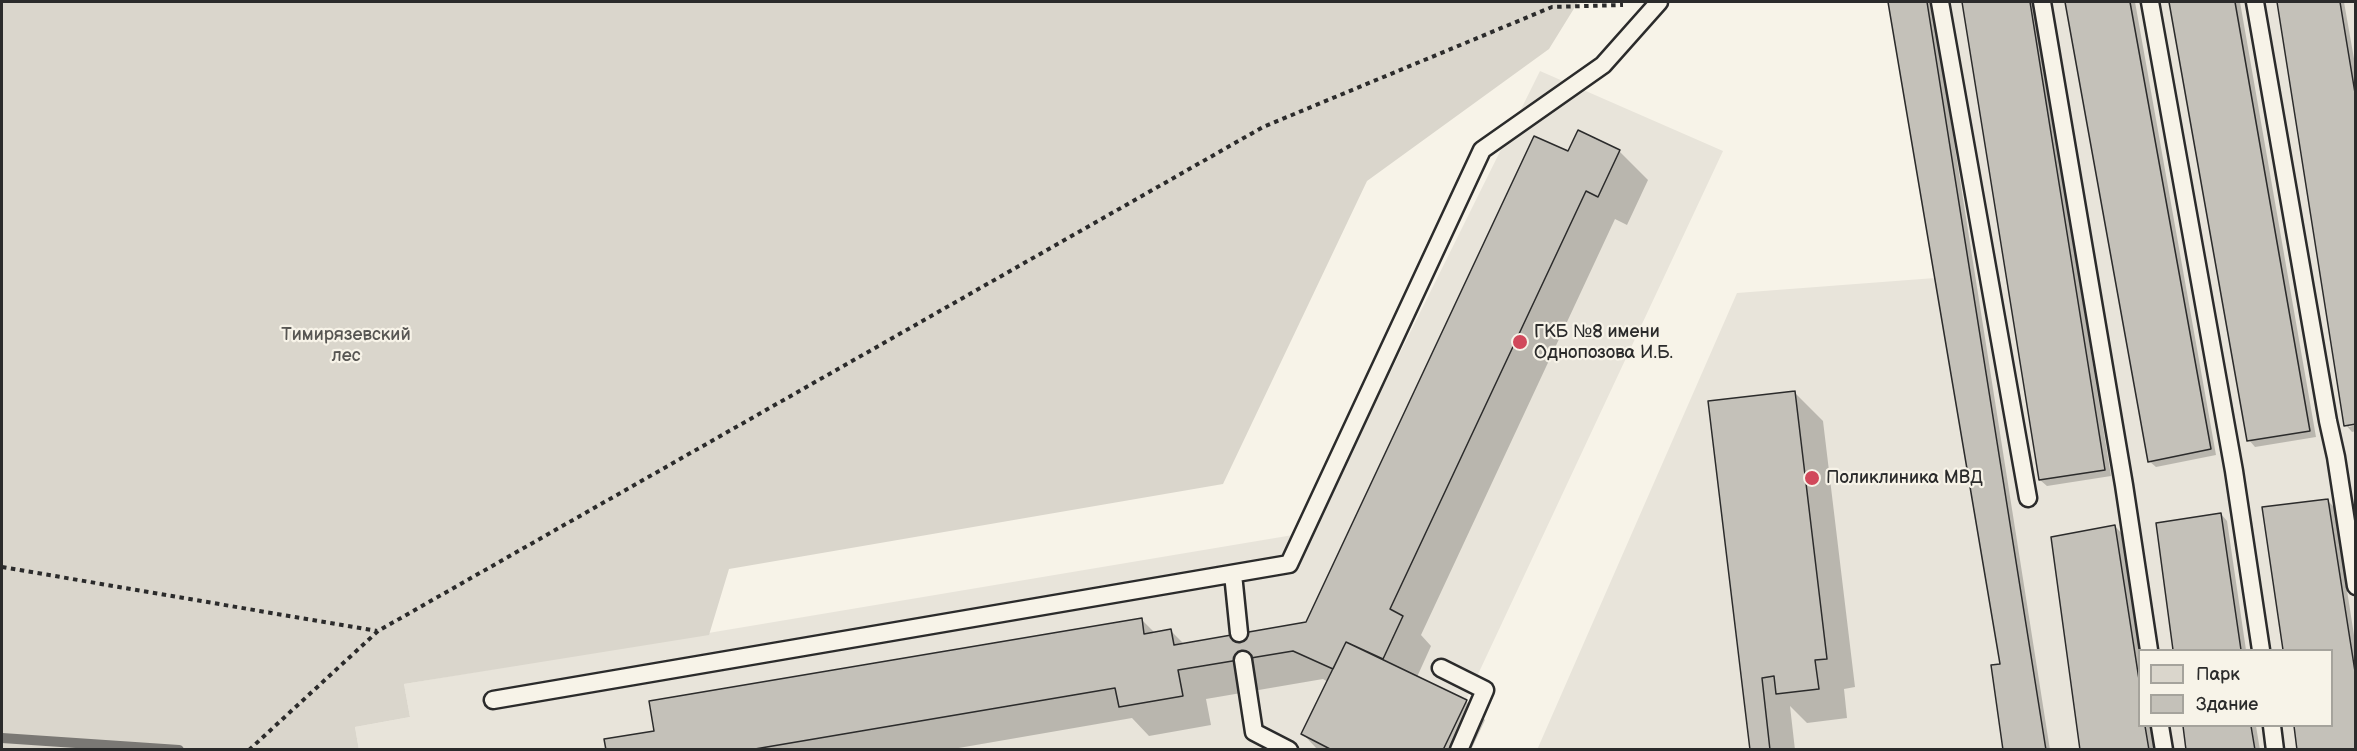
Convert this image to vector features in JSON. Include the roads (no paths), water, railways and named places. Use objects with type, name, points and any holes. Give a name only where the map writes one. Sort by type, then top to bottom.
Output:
[{"type":"lane","points":[[1940,2],[2028,498]]},
{"type":"lane","points":[[2042,2],[2122,473],[2149,649]]},
{"type":"lane","points":[[2150,2],[2234,471],[2260,649]]},
{"type":"lane","points":[[2255,2],[2325,409],[2336,457],[2355,586]]},
{"type":"lane","points":[[493,700],[1289,564],[1482,150],[1603,64],[1658,3]]},
{"type":"lane","points":[[1233,573],[1239,633]]},
{"type":"lane","points":[[1243,660],[1254,732],[1289,750]]},
{"type":"lane","points":[[1441,668],[1485,690],[1459,750]]},
{"type":"lane","points":[[2160,727],[2164,750]]},
{"type":"lane","points":[[2272,727],[2275,750]]},
{"type":"waterway","points":[[2,738],[179,750]]},
{"type":"place","name":"ГКБ №8 имени Однопозова И.Б.","points":[[1520,342]]},
{"type":"place","name":"Поликлиника МВД","points":[[1812,478]]},
{"type":"park label","name":"Тимирязевский лес","points":[[346,345]]}]
